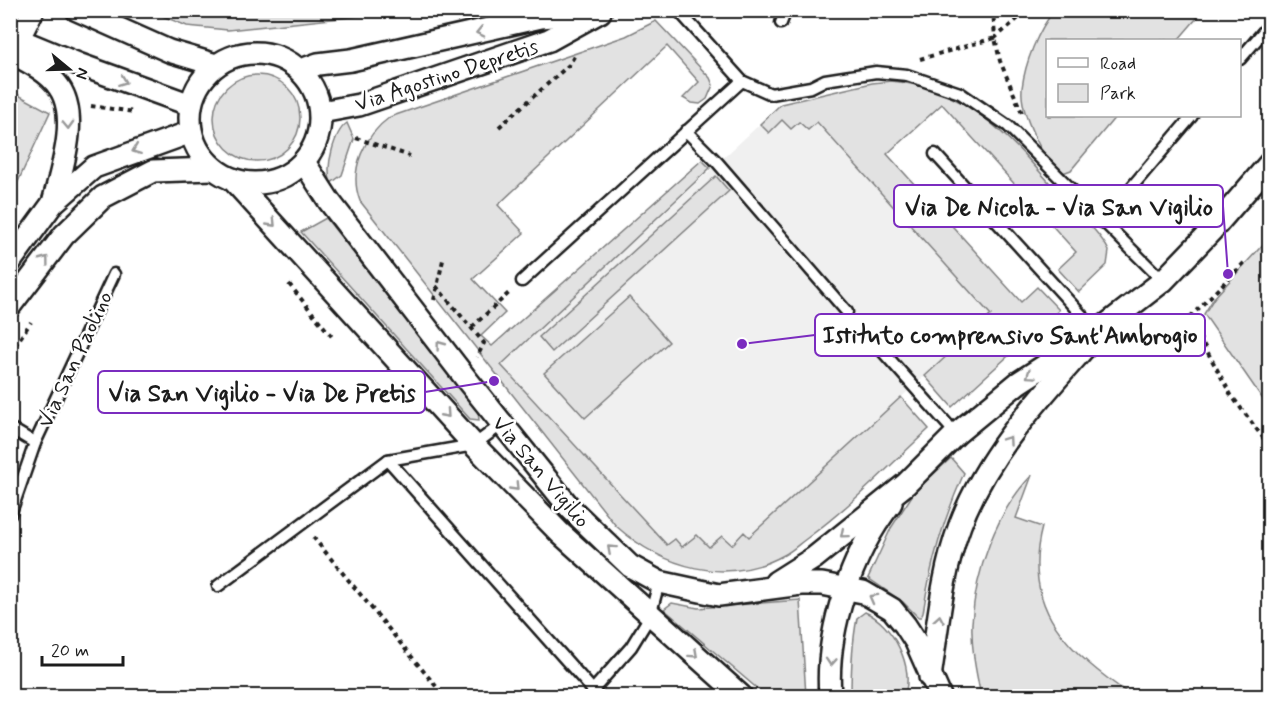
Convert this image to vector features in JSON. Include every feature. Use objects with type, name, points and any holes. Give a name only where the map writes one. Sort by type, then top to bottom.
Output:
[{"type":"street","points":[[10,27],[24,28],[33,10]]},
{"type":"street","points":[[76,10],[169,51],[216,65]]},
{"type":"street","name":"Via Agostino Depretis","points":[[301,70],[318,64],[351,60],[541,17],[601,11]]},
{"type":"street","name":"Via Agostino Depretis","points":[[321,112],[359,105],[549,40],[601,11]]},
{"type":"street","points":[[10,36],[78,64],[191,105]]},
{"type":"street","points":[[10,52],[40,69],[60,87],[70,126],[53,203]]},
{"type":"street","points":[[249,52],[266,53],[285,59],[301,70],[316,93],[321,112],[320,131],[314,147],[304,162],[289,175],[271,182],[252,184],[233,180],[213,169],[199,152],[191,132],[191,105],[200,82],[216,65],[249,52]]},
{"type":"street","points":[[10,262],[53,203],[94,167],[191,132]]},
{"type":"street","name":"Via San Vigilio","points":[[304,162],[336,210],[502,424],[570,508],[604,544],[630,566],[659,582],[719,595],[801,584],[848,588],[864,592],[892,609],[916,642],[927,687]]},
{"type":"street","points":[[756,590],[799,569],[906,484],[956,434],[1018,383],[1097,332],[1163,281],[1212,230],[1269,162]]},
{"type":"street","points":[[10,306],[64,235],[103,197],[153,171],[213,169]]},
{"type":"street","name":"Via San Vigilio","points":[[233,180],[474,445],[560,533],[741,696]]},
{"type":"street","points":[[940,696],[927,687],[945,579],[960,526],[970,501],[1010,436],[1097,332]]},
{"type":"street","points":[[830,696],[833,638],[848,588],[866,542],[906,484]]},
{"type":"lane","points":[[678,10],[742,81],[771,94],[811,87],[834,78],[876,72],[907,75],[960,93],[1008,126],[1163,281]]},
{"type":"lane","points":[[782,23],[786,10]]},
{"type":"lane","points":[[1241,58],[1269,24]]},
{"type":"lane","points":[[522,281],[742,81]]},
{"type":"lane","points":[[1102,222],[1191,117]]},
{"type":"lane","points":[[686,131],[717,162],[847,312]]},
{"type":"lane","points":[[935,154],[1097,332]]},
{"type":"lane","name":"Via San Paolino","points":[[10,515],[35,443],[114,274]]},
{"type":"lane","points":[[868,335],[956,434]]},
{"type":"lane","points":[[474,445],[502,424]]},
{"type":"lane","name":"Via San Paolino","points":[[10,428],[35,443]]},
{"type":"lane","name":"Via San Vigilio","points":[[218,586],[388,460],[474,445]]},
{"type":"lane","points":[[388,460],[595,694],[631,647],[650,615],[659,582]]},
{"type":"path","points":[[993,10],[995,38],[1000,61],[1023,115]]},
{"type":"path","points":[[914,62],[995,38],[1028,10]]},
{"type":"path","points":[[500,128],[569,64],[578,48]]},
{"type":"path","points":[[88,105],[144,113]]},
{"type":"path","points":[[356,138],[410,156]]},
{"type":"path","points":[[430,309],[437,293],[436,286],[442,260]]},
{"type":"path","points":[[1244,263],[1189,318],[1231,396],[1269,447]]},
{"type":"path","points":[[472,327],[522,281]]},
{"type":"path","points":[[289,284],[333,338]]},
{"type":"path","points":[[436,286],[484,343],[474,363]]},
{"type":"path","points":[[10,353],[34,316]]},
{"type":"path","points":[[302,524],[444,696]]},
{"type":"shaded area","points":[[782,120],[816,122],[991,315],[749,537],[745,532],[732,545],[667,546],[500,365],[760,124],[769,132]]},
{"type":"green space","points":[[150,11],[407,11],[228,30],[187,26]]},
{"type":"green space","points":[[1054,11],[1203,11],[1179,39],[1046,39],[1046,117],[1115,117],[1071,170],[1063,173],[1047,158],[1040,147],[1022,98],[1029,58]]},
{"type":"green space","points":[[656,21],[710,78],[713,85],[707,99],[700,104],[683,98],[699,82],[667,46],[498,205],[524,233],[473,279],[505,313],[481,336],[492,346],[702,160],[710,168],[501,365],[667,545],[675,539],[682,547],[697,535],[709,547],[722,536],[732,545],[744,532],[749,537],[901,397],[929,429],[854,500],[793,549],[762,565],[740,570],[717,571],[674,562],[634,540],[616,526],[360,201],[357,189],[358,166],[366,143],[390,117],[626,36]]},
{"type":"green space","points":[[257,75],[281,82],[293,94],[300,118],[293,142],[281,154],[257,161],[233,154],[221,142],[214,118],[221,94],[233,82]]},
{"type":"green space","points":[[891,81],[920,86],[945,94],[968,106],[989,121],[1088,223],[1109,251],[1107,265],[1079,292],[1058,269],[1076,252],[942,104],[887,154],[1021,302],[1037,287],[1059,310],[952,407],[925,376],[991,315],[817,122],[808,130],[799,122],[791,129],[782,120],[769,133],[760,124],[781,104],[872,83]]},
{"type":"green space","points":[[11,91],[50,112],[11,197]]},
{"type":"green space","points":[[347,123],[354,139],[342,175],[331,183],[329,169],[332,151],[338,134]]},
{"type":"green space","points":[[716,176],[729,191],[552,352],[539,337]]},
{"type":"green space","points":[[326,218],[478,412],[479,420],[470,419],[301,232]]},
{"type":"green space","points":[[1269,238],[1269,408],[1204,314],[1214,298]]},
{"type":"green space","points":[[629,297],[669,342],[585,418],[544,373]]},
{"type":"green space","points":[[951,458],[964,473],[939,541],[923,613],[921,617],[918,617],[903,602],[868,578],[891,528],[915,491]]},
{"type":"green space","points":[[1032,475],[1016,518],[1042,527],[1037,556],[1038,583],[1045,606],[1056,627],[1071,646],[1089,664],[1132,696],[981,696],[974,660],[972,632],[978,584],[998,525],[1019,490]]},
{"type":"green space","points":[[800,600],[806,696],[766,696],[664,609],[672,603],[698,608]]},
{"type":"green space","points":[[865,612],[884,626],[899,648],[907,673],[904,696],[851,696],[855,628],[857,618]]},
{"type":"place","name":"Via De Nicola - Via San Vigilio","points":[[1228,274]]},
{"type":"place","name":"Istituto comprensivo Sant'Ambrogio","points":[[742,344]]},
{"type":"place","name":"Via San Vigilio - Via De Pretis","points":[[494,381]]}]
